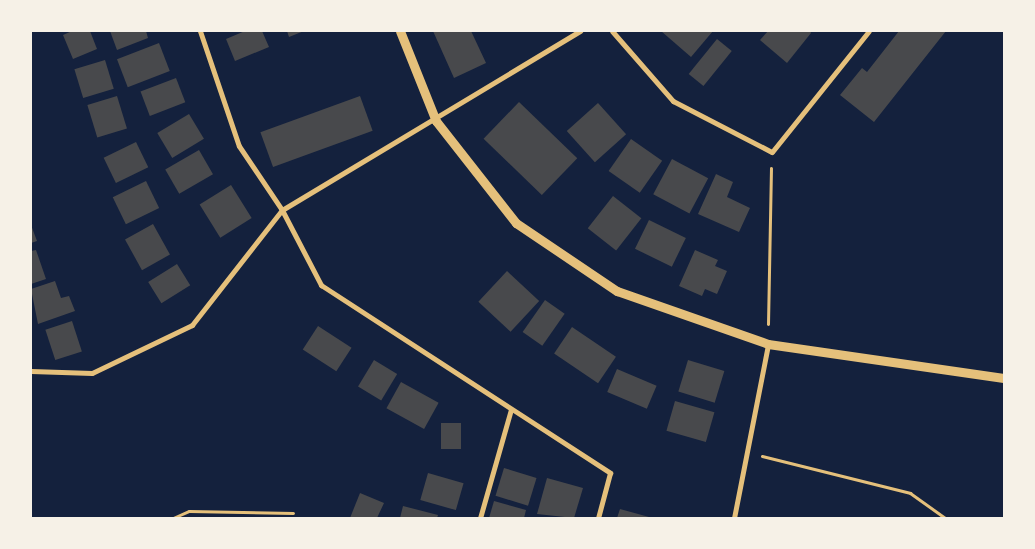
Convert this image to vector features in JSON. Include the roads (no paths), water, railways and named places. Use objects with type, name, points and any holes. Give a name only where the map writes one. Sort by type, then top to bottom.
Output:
[{"type":"street","points":[[200,31],[239,146],[282,210],[321,285],[610,473],[598,518]]},
{"type":"street","points":[[400,31],[436,121],[516,223],[617,291],[768,344],[1004,378]]},
{"type":"street","points":[[31,371],[92,373],[192,325],[282,210],[362,158],[436,121],[580,31]]},
{"type":"street","points":[[612,31],[674,101],[772,152],[869,31]]},
{"type":"street","points":[[734,518],[768,344]]},
{"type":"street","points":[[480,518],[511,409]]}]
